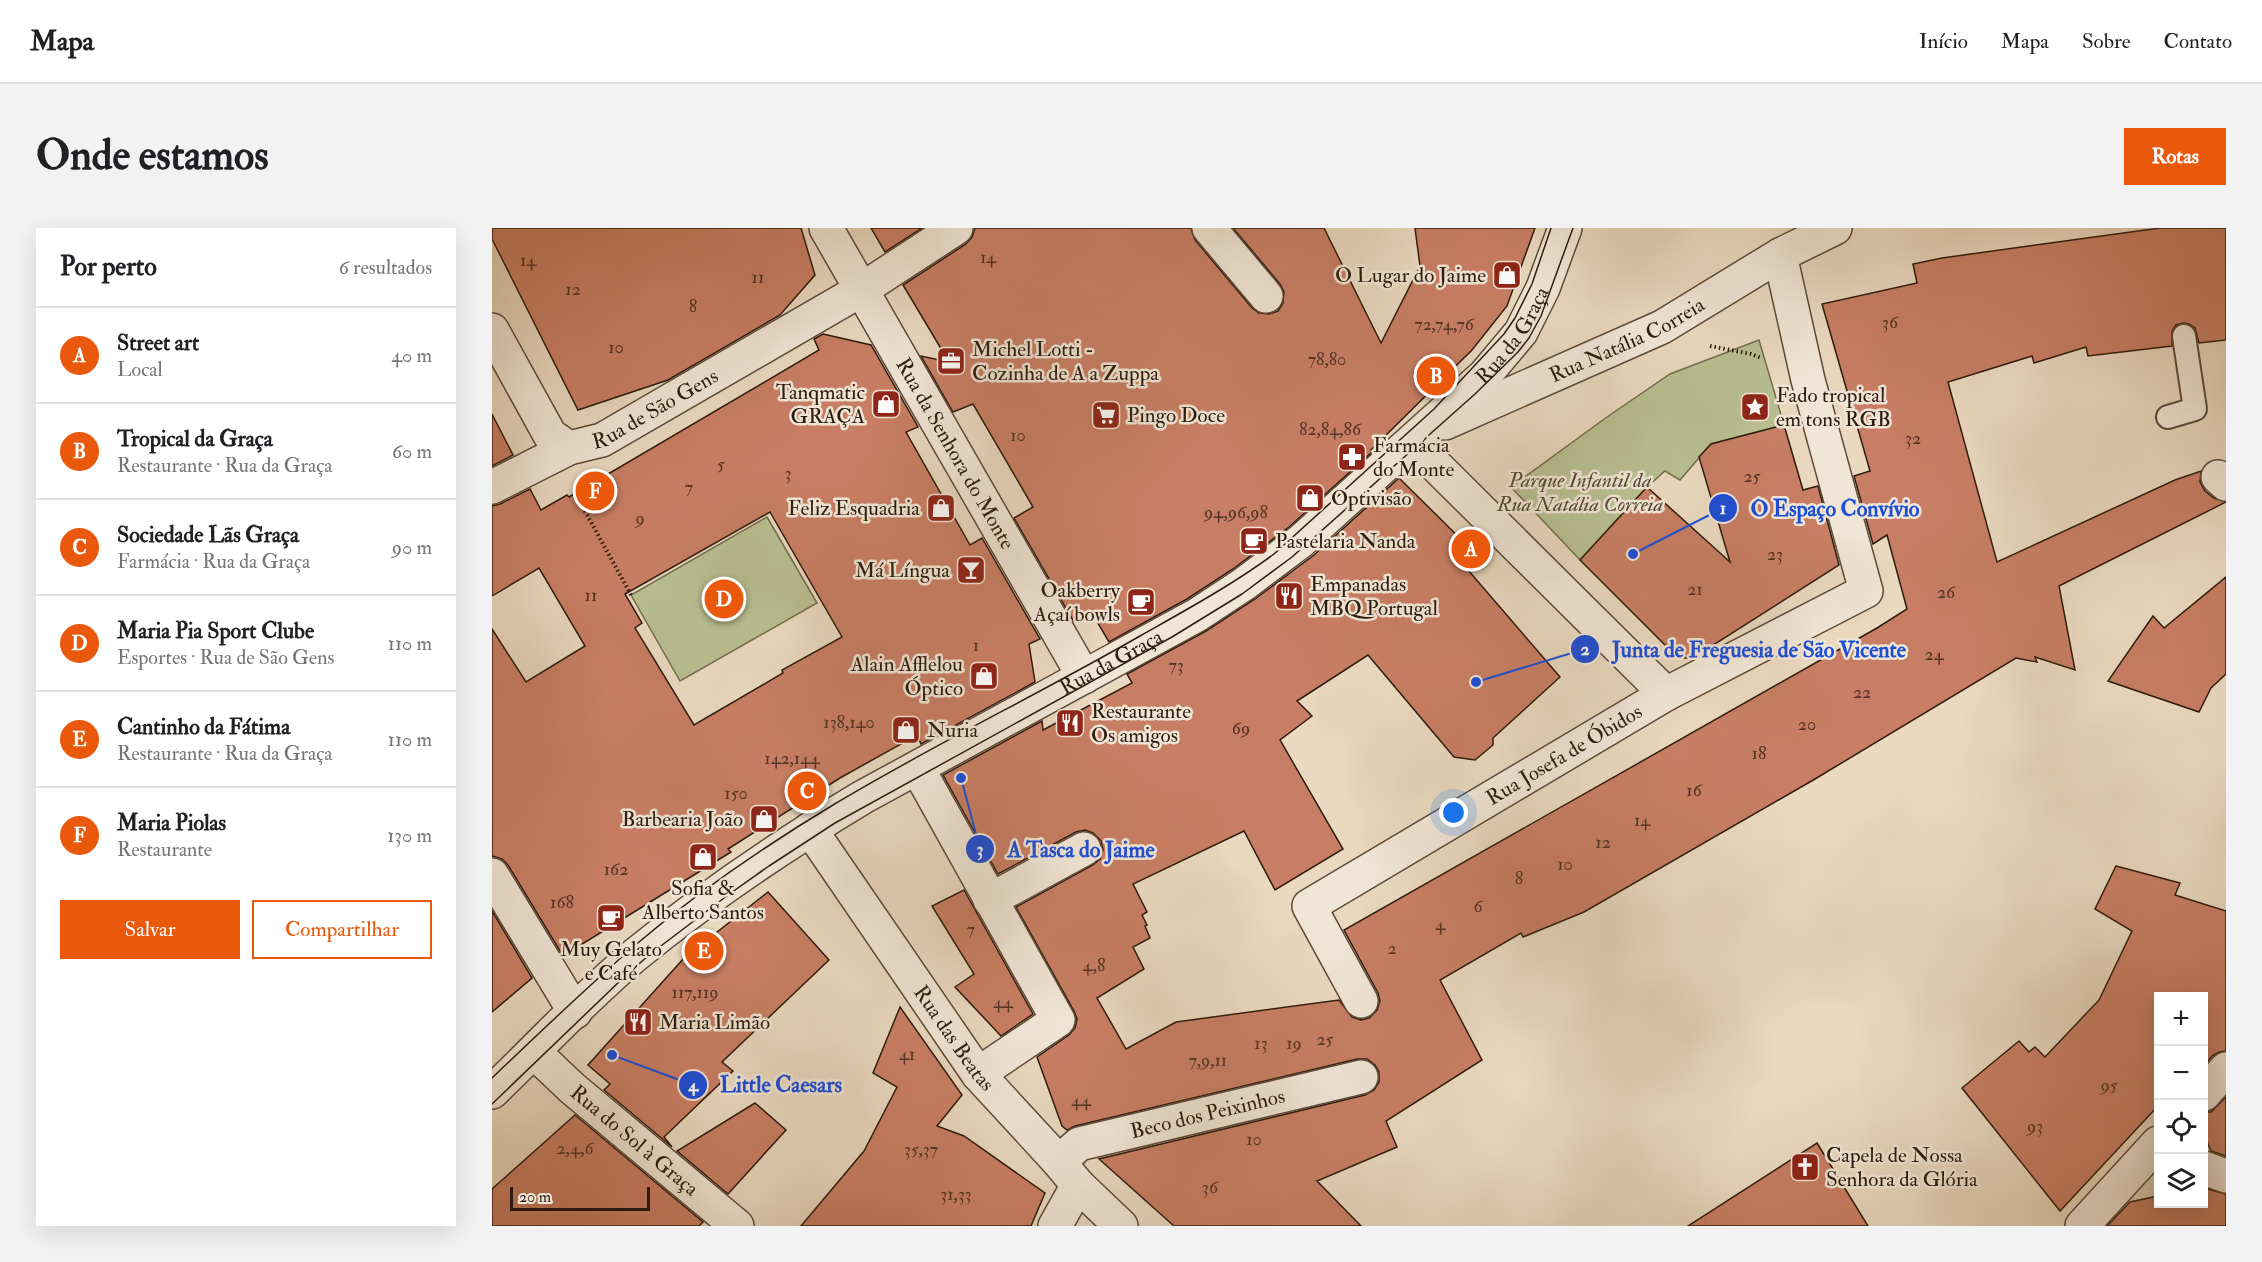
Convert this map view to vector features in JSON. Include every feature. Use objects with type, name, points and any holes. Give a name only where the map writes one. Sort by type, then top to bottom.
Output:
[{"type":"street","name":"Rua da Senhora do Monte","points":[[826,228],[1084,677]]},
{"type":"street","name":"Rua de São Gens","points":[[492,330],[550,435],[569,448],[602,440],[861,290],[956,228]]},
{"type":"street","points":[[1209,228],[1266,296]]},
{"type":"street","name":"Rua da Graça","points":[[492,1092],[633,958],[699,904],[810,829],[863,797],[1197,615],[1244,584],[1301,541],[1485,375],[1521,332],[1543,288],[1565,228]]},
{"type":"street","name":"Rua Natália Correia","points":[[1412,442],[1440,426],[1662,327],[1780,255],[1835,228]]},
{"type":"street","name":"Rua Josefa de Óbidos","points":[[1361,1002],[1309,906],[1666,694],[1866,591],[1808,380],[1780,255]]},
{"type":"street","name":"Rua Josefa de Óbidos","points":[[1412,442],[1666,694]]},
{"type":"street","points":[[492,487],[569,448]]},
{"type":"street","points":[[918,769],[1058,1020],[978,1074]]},
{"type":"street","name":"Rua das Beatas","points":[[810,829],[978,1074],[1068,1174],[1121,1226]]},
{"type":"street","points":[[990,900],[1084,849]]},
{"type":"street","points":[[492,875],[575,1012]]},
{"type":"street","name":"Rua do Sol à Graça","points":[[534,1052],[572,1088],[736,1226]]},
{"type":"street","points":[[2208,1089],[2226,1069]]},
{"type":"street","name":"Beco dos Peixinhos","points":[[1055,1226],[1068,1174],[1079,1144],[1361,1077]]},
{"type":"street","points":[[2082,1226],[2154,1150]]},
{"type":"street","points":[[2208,1169],[2226,1176]]},
{"type":"lane","points":[[2168,417],[2195,409],[2184,336]]},
{"type":"path","points":[[1707,346],[1751,354],[1808,380]]},
{"type":"path","points":[[569,448],[574,494],[631,595]]},
{"type":"green space","name":"Parque Infantil da Rua Natália Correia","points":[[1759,340],[1784,425],[1711,444],[1680,480],[1665,471],[1647,487],[1580,560],[1511,487],[1670,374]]},
{"type":"green space","points":[[767,517],[817,603],[680,681],[631,595]]},
{"type":"building","points":[[492,228],[801,228],[815,275],[780,315],[668,380],[578,410],[492,239]]},
{"type":"building","points":[[871,228],[922,228],[885,252]]},
{"type":"building","points":[[975,228],[1191,228],[1195,240],[1252,308],[1259,313],[1269,314],[1278,311],[1283,303],[1284,292],[1280,284],[1233,228],[1324,228],[1381,343],[1420,266],[1415,228],[1535,228],[1507,306],[1472,350],[1371,450],[1372,452],[1289,527],[1233,569],[1187,599],[1109,642],[1092,613],[1074,622],[1014,518],[1033,507],[973,404],[953,412],[921,356],[949,362],[903,285],[966,244]]},
{"type":"building","points":[[2160,228],[2226,228],[2226,340],[2199,343],[2195,328],[2183,323],[2176,325],[2172,331],[2172,346],[2088,356],[2086,347],[2034,363],[2032,356],[1948,382],[1997,562],[2175,480],[2201,471],[2200,482],[2205,491],[2214,498],[2226,502],[2059,586],[2075,670],[2035,657],[2037,662],[2016,658],[1815,779],[1584,912],[1523,937],[1521,933],[1440,980],[1482,1060],[1386,1121],[1397,1147],[1317,1181],[1361,1226],[1174,1226],[1099,1159],[1365,1095],[1374,1090],[1379,1082],[1379,1072],[1375,1065],[1367,1059],[1357,1059],[1075,1126],[1067,1130],[1062,1126],[1037,1057],[1069,1035],[1075,1028],[1077,1019],[1016,907],[1093,865],[1100,859],[1103,850],[1101,841],[1093,833],[1085,830],[1076,832],[998,874],[943,775],[1042,721],[1043,730],[1132,683],[1127,674],[1206,631],[1255,599],[1314,555],[1399,478],[1480,558],[1468,570],[1560,677],[1493,738],[1493,745],[1475,760],[1454,757],[1368,655],[1297,701],[1312,716],[1280,740],[1343,849],[1275,890],[1244,831],[1133,884],[1147,912],[1142,915],[1150,938],[1133,947],[1144,969],[1097,998],[1126,1049],[1176,1022],[1339,1000],[1352,1017],[1361,1020],[1369,1018],[1377,1010],[1380,1001],[1378,993],[1344,930],[1907,609],[1887,535],[1873,544],[1854,476],[1870,471],[1822,304],[1917,283],[1913,264]]},
{"type":"building","points":[[823,334],[871,345],[918,427],[906,432],[970,545],[982,538],[1040,639],[1029,644],[1035,682],[921,744],[917,735],[840,778],[728,849],[731,852],[563,956],[508,865],[502,859],[492,856],[492,629],[526,682],[585,646],[539,568],[492,596],[492,506],[530,489],[541,510],[567,495],[569,497],[819,350],[814,339]],"holes":[[[770,512],[842,637],[782,670],[783,673],[694,725],[635,628],[642,623],[625,594]]]},
{"type":"building","points":[[492,414],[513,455],[492,466]]},
{"type":"building","points":[[1784,425],[1803,490],[1818,486],[1839,565],[1693,658],[1678,658],[1580,560],[1647,487],[1730,562],[1699,457],[1711,444]]},
{"type":"building","points":[[2226,577],[2226,674],[2211,688],[2199,712],[2108,681],[2153,616],[2164,628]]},
{"type":"building","points":[[2116,866],[2180,883],[2175,895],[2226,911],[2226,1051],[2219,1052],[2208,1061],[2208,992],[2154,992],[2154,1110],[2060,1211],[1962,1088],[2019,1041],[2029,1052],[2035,1047],[2045,1057],[2099,1000],[2132,931],[2095,909]]},
{"type":"building","points":[[964,890],[1033,1014],[1001,1036],[955,987],[974,974],[932,906]]},
{"type":"building","points":[[768,892],[829,960],[722,1062],[733,1071],[664,1137],[672,1147],[604,1090],[610,1084],[588,1065],[684,958]]},
{"type":"building","points":[[492,911],[532,978],[492,1012]]},
{"type":"building","points":[[900,1007],[962,1095],[937,1126],[964,1136],[1045,1193],[1031,1226],[801,1226],[864,1151],[897,1087],[873,1073]]},
{"type":"building","points":[[2226,1097],[2226,1156],[2211,1151],[2208,1144],[2208,1112],[2211,1112]]},
{"type":"building","points":[[755,1103],[786,1130],[728,1194],[677,1151]]},
{"type":"building","points":[[575,1115],[703,1222],[699,1226],[492,1226],[492,1189]]},
{"type":"building","name":"Capela de Nossa Senhora da Glória","points":[[1817,1143],[1868,1226],[1688,1226]]},
{"type":"building","points":[[2208,1189],[2226,1194],[2226,1226],[2107,1226],[2130,1202],[2154,1197],[2154,1208],[2208,1208]]},
{"type":"tram line","points":[[492,1078],[639,942],[709,887],[758,853],[871,783],[1192,607],[1274,554],[1434,409],[1504,334],[1532,284],[1551,228]]},
{"type":"tram line","points":[[492,1104],[649,955],[769,866],[835,823],[1172,637],[1242,594],[1292,557],[1475,394],[1518,352],[1541,316],[1573,228]]},
{"type":"place","name":"O Lugar do Jaime","points":[[1507,275]]},
{"type":"place","name":"Michel Lotti - Cozinha de A a Zuppa","points":[[951,361]]},
{"type":"place","name":"Tropical da Graça","points":[[1436,376]]},
{"type":"place","name":"Tanqmatic GRAÇA","points":[[886,404]]},
{"type":"place","name":"Fado tropical em tons RGB","points":[[1755,407]]},
{"type":"place","name":"Pingo Doce","points":[[1106,415]]},
{"type":"place","name":"Farmácia do Monte","points":[[1352,457]]},
{"type":"place","name":"Maria Piolas","points":[[595,491]]},
{"type":"place","name":"Optivisão","points":[[1310,498]]},
{"type":"place","name":"Feliz Esquadria","points":[[941,508]]},
{"type":"place","name":"Pastelaria Nanda","points":[[1254,541]]},
{"type":"place","name":"Street art","points":[[1471,549]]},
{"type":"place","name":"O Espaço Convívio","points":[[1633,554]]},
{"type":"place","name":"Má Língua","points":[[971,570]]},
{"type":"place","name":"Empanadas MBQ Portugal","points":[[1289,596]]},
{"type":"place","name":"Maria Pia Sport Clube","points":[[724,599]]},
{"type":"place","name":"Oakberry Açaí bowls","points":[[1141,602]]},
{"type":"place","name":"Alain Afflelou Óptico","points":[[984,676]]},
{"type":"place","name":"Junta de Freguesia de São Vicente","points":[[1476,682]]},
{"type":"place","name":"Restaurante Os amigos","points":[[1070,723]]},
{"type":"place","name":"Nuria","points":[[906,730]]},
{"type":"place","name":"A Tasca do Jaime","points":[[961,778]]},
{"type":"place","name":"Sociedade Lãs Graça","points":[[807,791]]},
{"type":"place","name":"Barbearia João","points":[[764,819]]},
{"type":"place","name":"Sofia & Alberto Santos","points":[[703,857]]},
{"type":"place","name":"Muy Gelato e Café","points":[[611,918]]},
{"type":"place","name":"Cantinho da Fátima","points":[[704,951]]},
{"type":"place","name":"Maria Limão","points":[[638,1022]]},
{"type":"place","name":"Little Caesars","points":[[612,1055]]},
{"type":"place","name":"Capela de Nossa Senhora da Glória","points":[[1805,1167]]}]
